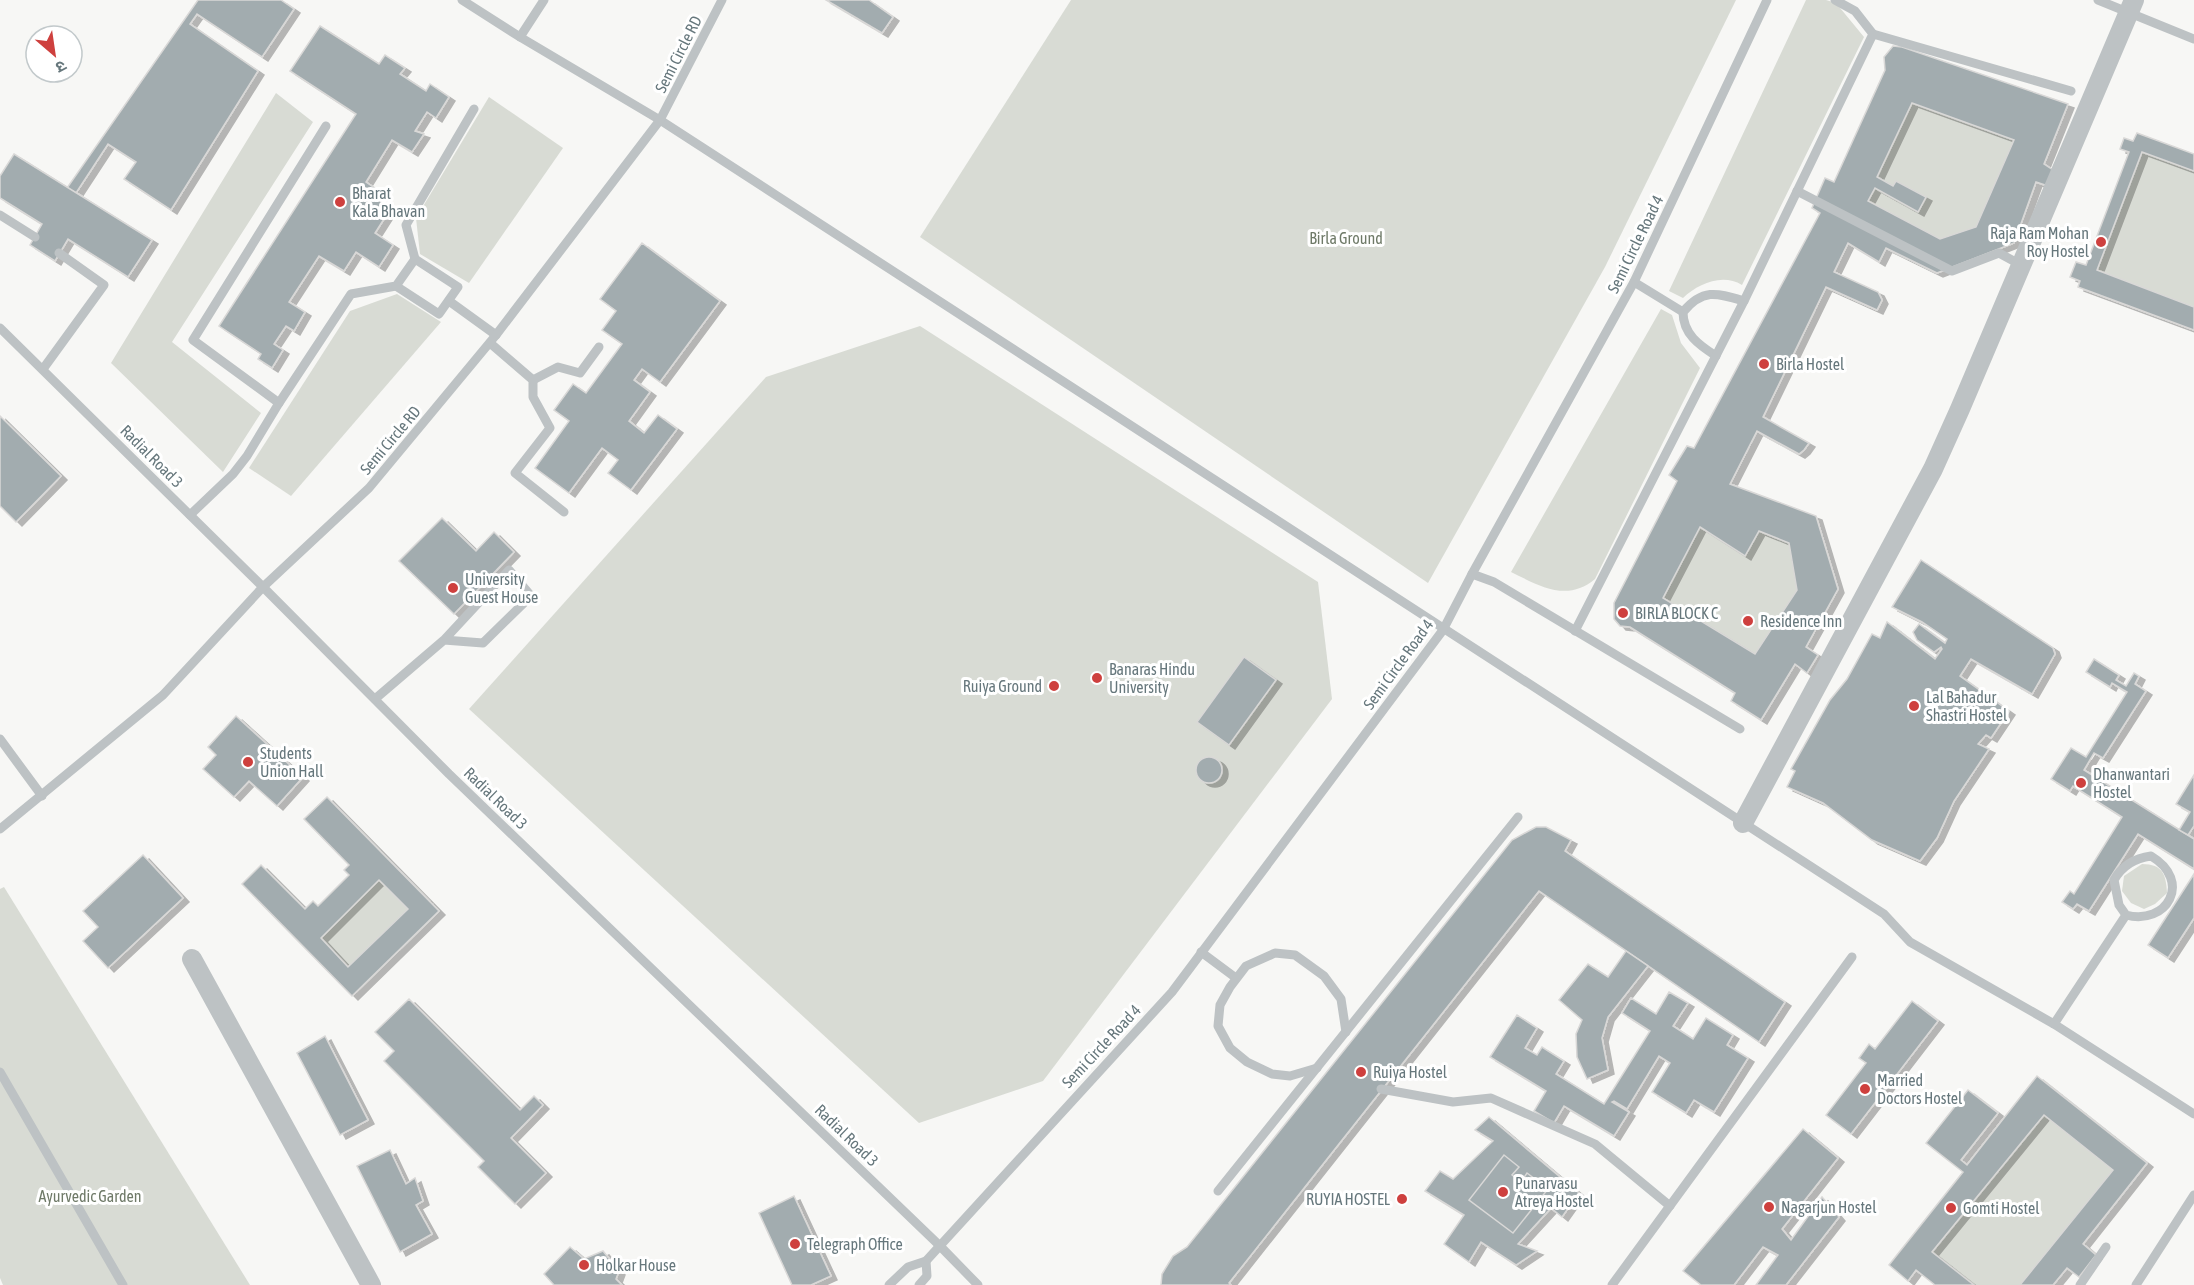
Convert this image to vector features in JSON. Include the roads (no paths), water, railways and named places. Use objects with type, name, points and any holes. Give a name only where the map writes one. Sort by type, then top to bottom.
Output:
[{"type":"street","points":[[1743,823],[1933,469],[2132,6]]},
{"type":"street","points":[[192,959],[371,1285]]},
{"type":"lane","points":[[462,0],[660,120],[1884,914],[1910,942],[2054,1024],[2194,1114]]},
{"type":"lane","points":[[520,37],[544,0]]},
{"type":"lane","name":"Semi Circle RD","points":[[0,830],[163,695],[263,587],[369,488],[493,339],[660,120],[722,0]]},
{"type":"lane","name":"Semi Circle Road 4","points":[[889,1285],[908,1267],[926,1261],[1172,992],[1443,630],[1634,282],[1767,0]]},
{"type":"lane","points":[[1835,0],[1855,11],[1873,34],[2071,92]]},
{"type":"lane","points":[[2098,0],[2132,6],[2194,39]]},
{"type":"lane","points":[[1575,631],[1744,301],[1873,34]]},
{"type":"lane","points":[[190,515],[233,474],[247,456],[351,294],[396,286],[440,314],[458,288],[415,259],[406,225],[474,109]]},
{"type":"lane","points":[[279,403],[193,340],[326,126]]},
{"type":"lane","points":[[1797,191],[1952,271],[1999,253],[2022,266]]},
{"type":"lane","points":[[0,214],[35,237]]},
{"type":"lane","points":[[43,369],[104,285],[59,253]]},
{"type":"lane","points":[[396,286],[415,259]]},
{"type":"lane","points":[[1634,282],[1683,312]]},
{"type":"lane","points":[[1716,356],[1693,340],[1683,321],[1683,312],[1692,301],[1706,295],[1725,295],[1744,301]]},
{"type":"lane","points":[[448,301],[493,339],[533,380],[533,397],[550,428],[515,472],[564,512]]},
{"type":"lane","name":"Radial Road 3","points":[[0,327],[449,774],[978,1285]]},
{"type":"lane","points":[[533,380],[558,367],[580,373],[599,347]]},
{"type":"lane","points":[[375,699],[444,640],[509,570],[531,596],[483,643],[444,640]]},
{"type":"lane","points":[[1472,574],[1494,582],[1740,729]]},
{"type":"lane","points":[[0,739],[42,795]]},
{"type":"lane","points":[[1218,1191],[1317,1068],[1336,1052],[1346,1032],[1518,817]]},
{"type":"lane","points":[[2151,856],[2167,869],[2173,888],[2171,897],[2159,912],[2136,918],[2126,915],[2119,905],[2114,880],[2125,866],[2134,860],[2151,856]]},
{"type":"lane","points":[[2054,1024],[2126,915]]},
{"type":"lane","points":[[1201,952],[1236,978]]},
{"type":"lane","points":[[1317,1068],[1290,1076],[1272,1074],[1247,1062],[1230,1048],[1218,1026],[1220,1005],[1236,978],[1246,966],[1275,953],[1295,955],[1323,976],[1341,999],[1346,1032]]},
{"type":"lane","points":[[1612,1285],[1852,957]]},
{"type":"lane","points":[[0,1072],[123,1285]]},
{"type":"lane","points":[[1381,1089],[1453,1102],[1491,1098],[1595,1144],[1670,1206]]},
{"type":"lane","points":[[2136,1285],[2194,1195]]},
{"type":"lane","points":[[2080,1285],[2106,1247]]},
{"type":"lane","name":"Semi Circle Road 4","points":[[919,1285],[927,1276],[926,1261]]},
{"type":"place","name":"Bharat Kala Bhavan","points":[[340,202]]},
{"type":"place","name":"Raja Ram Mohan Roy Hostel","points":[[2101,242]]},
{"type":"place","name":"Birla Hostel","points":[[1764,364]]},
{"type":"place","name":"University Guest House","points":[[453,588]]},
{"type":"place","name":"BIRLA BLOCK C","points":[[1623,613]]},
{"type":"place","name":"Residence Inn","points":[[1748,621]]},
{"type":"place","name":"Banaras Hindu University","points":[[1097,678]]},
{"type":"place","name":"Ruiya Ground","points":[[1054,686]]},
{"type":"place","name":"Lal Bahadur Shastri Hostel","points":[[1914,706]]},
{"type":"place","name":"Students Union Hall","points":[[248,762]]},
{"type":"place","name":"Dhanwantari Hostel","points":[[2081,783]]},
{"type":"place","name":"Ruiya Hostel","points":[[1361,1072]]},
{"type":"place","name":"Married Doctors Hostel","points":[[1865,1089]]},
{"type":"place","name":"Punarvasu Atreya Hostel","points":[[1503,1192]]},
{"type":"place","name":"RUYIA HOSTEL","points":[[1402,1199]]},
{"type":"place","name":"Nagarjun Hostel","points":[[1769,1207]]},
{"type":"place","name":"Gomti Hostel","points":[[1951,1208]]},
{"type":"place","name":"Telegraph Office","points":[[795,1244]]},
{"type":"place","name":"Holkar House","points":[[584,1265]]},
{"type":"park label","name":"Birla Ground","points":[[1346,238]]},
{"type":"park label","name":"Ayurvedic Garden","points":[[90,1196]]}]
